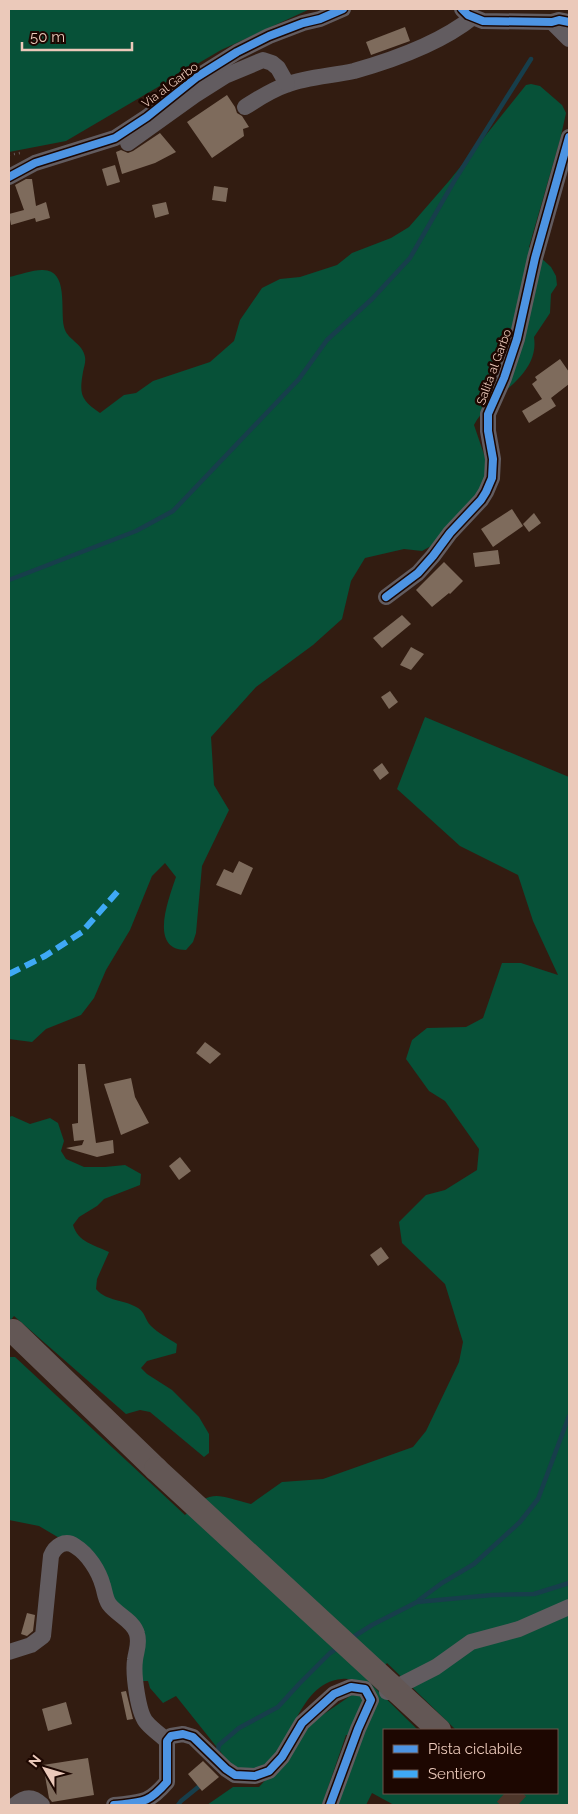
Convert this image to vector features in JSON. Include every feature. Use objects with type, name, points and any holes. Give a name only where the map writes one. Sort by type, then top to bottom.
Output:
[{"type":"highway","points":[[13,1332],[156,1469],[438,1729]]},
{"type":"street","name":"Via al Garbo","points":[[9,177],[35,163],[115,138],[147,117],[197,77],[237,52],[268,36],[320,19],[343,9]]},
{"type":"street","points":[[245,107],[287,84],[354,70],[406,54],[460,28],[468,13],[483,21],[552,22],[559,20],[569,22]]},
{"type":"street","points":[[552,22],[569,39]]},
{"type":"street","points":[[128,143],[195,95],[226,76],[263,60],[272,63],[278,68],[287,84]]},
{"type":"street","name":"Salita al Garbo","points":[[386,597],[418,573],[450,533],[481,500],[492,478],[493,459],[488,431],[488,414],[504,378],[517,339],[535,258],[569,138]]},
{"type":"street","points":[[9,1652],[32,1645],[43,1636],[51,1556],[58,1545],[65,1543],[73,1544],[85,1553],[90,1560],[103,1584],[106,1598],[110,1604],[133,1625],[137,1632],[139,1644],[134,1670],[137,1694],[146,1722],[167,1741]]},
{"type":"street","points":[[330,1805],[358,1729],[371,1700],[436,1667],[471,1642],[519,1629],[569,1607]]},
{"type":"street","points":[[114,1805],[145,1803],[155,1796],[167,1782],[167,1741],[171,1736],[183,1734],[193,1737],[234,1776],[255,1776],[269,1771],[282,1757],[302,1723],[334,1694],[351,1687],[365,1689],[371,1700]]},
{"type":"street","points":[[15,1805],[23,1799],[30,1798],[42,1805]]},
{"type":"green space","points":[[9,9],[310,9],[221,50],[66,141],[9,152]]},
{"type":"green space","points":[[526,85],[540,86],[562,105],[566,113],[529,247],[551,267],[556,276],[557,285],[551,294],[550,313],[534,337],[534,351],[529,364],[522,375],[481,414],[474,425],[489,469],[485,487],[431,546],[422,551],[404,549],[365,558],[351,581],[342,619],[313,645],[256,687],[211,737],[214,785],[229,810],[202,866],[196,933],[193,942],[186,950],[174,948],[167,942],[164,932],[164,921],[176,877],[165,863],[152,876],[130,930],[106,970],[94,998],[81,1015],[46,1029],[32,1042],[9,1039],[9,277],[42,270],[51,271],[56,276],[62,291],[64,327],[68,335],[84,352],[85,363],[81,386],[83,396],[100,413],[124,395],[136,393],[153,381],[210,362],[234,341],[240,320],[262,288],[280,279],[300,277],[337,265],[352,253],[391,238],[409,227],[449,181]]},
{"type":"green space","points":[[425,717],[569,777],[569,1805],[394,1805],[372,1793],[366,1805],[337,1805],[361,1737],[346,1735],[322,1805],[207,1805],[233,1787],[259,1787],[283,1761],[308,1725],[369,1683],[342,1679],[326,1683],[314,1693],[304,1706],[278,1751],[267,1763],[252,1772],[235,1770],[176,1696],[163,1703],[150,1688],[148,1681],[139,1681],[143,1644],[113,1601],[95,1559],[39,1526],[9,1520],[9,1357],[15,1357],[185,1515],[194,1506],[208,1497],[222,1496],[251,1504],[282,1482],[323,1479],[413,1447],[426,1431],[459,1362],[463,1342],[445,1284],[402,1243],[399,1222],[426,1195],[445,1190],[477,1170],[479,1149],[445,1101],[429,1091],[406,1059],[412,1040],[427,1028],[466,1027],[483,1018],[502,963],[521,963],[558,975],[533,921],[518,875],[460,846],[397,789]],"holes":[[[387,1663],[455,1729],[558,1729],[558,1794],[383,1794],[383,1729],[417,1729],[370,1683]]]},
{"type":"green space","points":[[12,1116],[30,1124],[50,1118],[58,1123],[64,1141],[61,1151],[66,1159],[84,1167],[125,1165],[141,1174],[140,1185],[104,1199],[97,1206],[79,1217],[73,1225],[75,1231],[83,1239],[109,1252],[97,1279],[96,1289],[105,1296],[138,1308],[151,1326],[177,1344],[176,1353],[147,1361],[141,1368],[172,1390],[199,1417],[209,1434],[209,1453],[204,1457],[150,1412],[140,1410],[126,1414],[14,1316],[9,1322],[9,1117]]},
{"type":"building","points":[[405,27],[410,41],[371,55],[366,42]]},
{"type":"building","points":[[227,95],[237,113],[242,116],[249,127],[243,129],[244,136],[212,158],[187,122]]},
{"type":"building","points":[[160,133],[176,152],[155,163],[122,174],[116,152],[121,150],[128,153],[133,151]]},
{"type":"building","points":[[115,165],[120,182],[107,186],[102,169]]},
{"type":"building","points":[[26,179],[32,179],[36,206],[46,202],[50,218],[36,222],[35,218],[11,225],[9,214],[24,210],[15,185]]},
{"type":"building","points":[[214,186],[228,188],[226,202],[212,200]]},
{"type":"building","points":[[166,202],[169,214],[155,218],[152,205]]},
{"type":"building","points":[[560,359],[569,372],[569,384],[551,398],[556,406],[529,423],[522,411],[542,399],[532,384],[537,380],[535,377]]},
{"type":"building","points":[[512,509],[523,526],[493,547],[481,529]]},
{"type":"building","points":[[534,513],[541,523],[529,532],[523,524]]},
{"type":"building","points":[[498,550],[500,564],[475,567],[473,553]]},
{"type":"building","points":[[444,562],[463,581],[450,594],[432,607],[416,590]]},
{"type":"building","points":[[402,615],[411,624],[382,648],[373,638]]},
{"type":"building","points":[[411,647],[424,654],[411,670],[400,665]]},
{"type":"building","points":[[390,691],[398,702],[389,709],[381,697]]},
{"type":"building","points":[[382,763],[389,773],[380,780],[373,770]]},
{"type":"building","points":[[239,861],[253,868],[241,895],[216,885],[224,869],[233,873]]},
{"type":"building","points":[[205,1042],[221,1054],[210,1064],[196,1053]]},
{"type":"building","points":[[78,1064],[85,1064],[96,1143],[113,1140],[114,1153],[97,1157],[66,1148],[82,1145],[84,1140],[74,1141],[72,1124],[78,1123]]},
{"type":"building","points":[[131,1078],[135,1097],[149,1123],[121,1135],[104,1084]]},
{"type":"building","points":[[180,1157],[191,1171],[179,1180],[169,1166]]},
{"type":"building","points":[[381,1247],[389,1258],[378,1266],[370,1255]]},
{"type":"building","points":[[27,1613],[35,1615],[33,1631],[27,1636],[21,1634]]},
{"type":"building","points":[[126,1691],[133,1719],[127,1720],[121,1692]]},
{"type":"building","points":[[66,1702],[72,1724],[48,1731],[42,1709]]},
{"type":"building","points":[[88,1758],[94,1795],[52,1802],[49,1798],[43,1765]]},
{"type":"building","points":[[203,1761],[219,1777],[202,1791],[188,1774]]},
{"type":"waterway","points":[[9,580],[136,531],[173,511],[299,379],[327,340],[372,299],[410,258],[456,178],[531,59]]},
{"type":"waterway","points":[[419,1600],[442,1583],[474,1564],[520,1522],[538,1499],[569,1416]]},
{"type":"waterway","points":[[350,1639],[372,1625],[417,1602],[492,1595],[534,1594],[569,1583]]},
{"type":"waterway","points":[[217,1755],[219,1745],[239,1728],[278,1707],[330,1653],[338,1648]]},
{"type":"waterway","points":[[178,1805],[202,1784]]},
{"type":"tunnel","points":[[506,1794],[518,1805]]},
{"type":"marked path","points":[[9,974],[45,956],[82,932],[118,891]]},
{"type":"cycle path","points":[[9,177],[35,163],[115,138],[147,117],[197,77],[237,52],[269,36],[303,23],[320,19],[343,9]]},
{"type":"cycle path","points":[[462,9],[468,15],[483,21],[552,22],[559,20],[569,22]]},
{"type":"cycle path","points":[[386,597],[418,573],[450,533],[481,500],[492,478],[493,459],[488,431],[488,414],[504,378],[517,339],[535,258],[569,137]]},
{"type":"cycle path","points":[[114,1805],[144,1801],[155,1794],[167,1782],[167,1741],[171,1736],[183,1734],[193,1737],[226,1769],[235,1775],[255,1776],[269,1771],[282,1757],[302,1723],[334,1694],[351,1687],[365,1689],[371,1700],[358,1729],[330,1805]]}]
